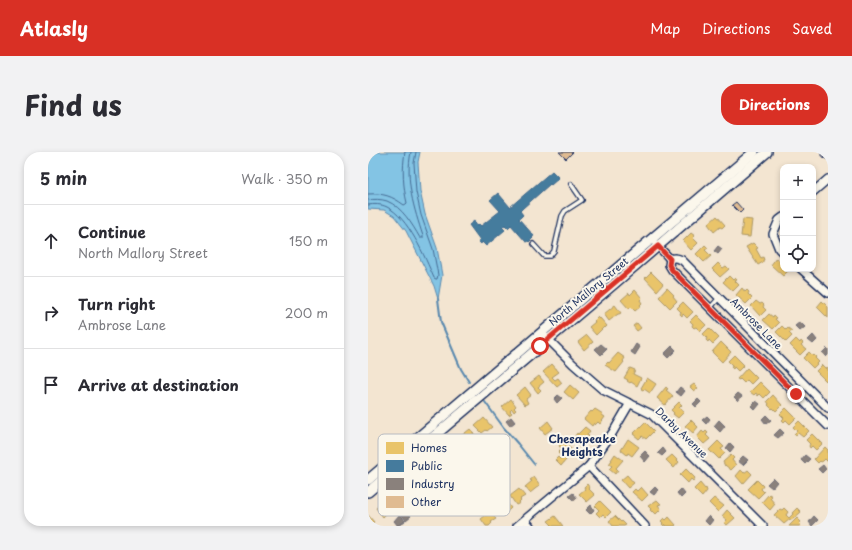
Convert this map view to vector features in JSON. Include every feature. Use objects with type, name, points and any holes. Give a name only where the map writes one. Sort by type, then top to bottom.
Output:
[{"type":"main road","name":"North Mallory Street","points":[[434,434],[545,336],[651,239],[754,152]]},
{"type":"main road","name":"North Mallory Street","points":[[425,434],[658,246],[767,152]]},
{"type":"main road","name":"North Mallory Street","points":[[368,480],[378,472]]},
{"type":"main road","name":"North Mallory Street","points":[[368,492],[378,483]]},
{"type":"street","points":[[825,152],[828,155]]},
{"type":"street","points":[[816,189],[828,179]]},
{"type":"street","points":[[780,219],[773,234],[780,250]]},
{"type":"street","name":"Ambrose Lane","points":[[651,239],[670,259]]},
{"type":"street","name":"Ambrose Lane","points":[[670,259],[676,258],[682,260],[828,408]]},
{"type":"street","name":"Ambrose Lane","points":[[670,259],[669,265],[672,270],[828,426]]},
{"type":"street","points":[[804,272],[828,293]]},
{"type":"street","name":"Darby Avenue","points":[[545,336],[573,364],[603,390],[651,414],[763,526]]},
{"type":"street","points":[[517,526],[589,466],[613,432],[630,403]]},
{"type":"street","points":[[589,466],[645,526]]},
{"type":"street","points":[[525,520],[530,526]]},
{"type":"lane","points":[[533,244],[544,256],[550,256],[554,251],[562,216],[565,211],[582,200],[571,184]]},
{"type":"lane","points":[[710,308],[719,298]]},
{"type":"lane","points":[[796,394],[805,384]]},
{"type":"water","points":[[368,152],[420,152],[418,162],[420,191],[425,214],[437,248],[442,275],[438,299],[434,286],[406,231],[394,216],[384,210],[368,209]]},
{"type":"building: Homes","points":[[717,216],[725,225],[714,232],[708,224]]},
{"type":"building: Homes","points":[[743,219],[752,220],[750,237],[741,236]]},
{"type":"building: Homes","points":[[691,233],[695,236],[693,238],[698,243],[691,250],[683,241]]},
{"type":"building: Homes","points":[[753,243],[758,248],[756,249],[761,258],[763,257],[764,260],[758,265],[746,247]]},
{"type":"building: Homes","points":[[705,245],[708,248],[705,250],[711,256],[704,262],[696,254]]},
{"type":"building: Homes","points":[[776,258],[780,261],[780,272],[787,272],[783,276],[771,265]]},
{"type":"building: Homes","points":[[718,263],[723,268],[726,266],[729,269],[720,277],[712,269]]},
{"type":"building: Homes","points":[[651,272],[663,284],[657,291],[645,278]]},
{"type":"building: Homes","points":[[729,276],[733,280],[735,278],[737,280],[735,281],[739,285],[733,291],[723,282]]},
{"type":"building: Homes","points":[[667,288],[674,295],[673,296],[677,301],[670,308],[659,297]]},
{"type":"building: Homes","points":[[742,288],[745,292],[747,290],[749,292],[748,294],[752,298],[746,304],[736,295]]},
{"type":"building: Homes","points":[[635,290],[642,298],[640,300],[642,303],[640,305],[641,306],[635,311],[631,307],[629,309],[621,300]]},
{"type":"building: Homes","points":[[756,301],[760,304],[762,303],[766,310],[760,316],[751,306]]},
{"type":"building: Homes","points":[[822,301],[828,307],[828,318],[817,307]]},
{"type":"building: Homes","points":[[683,302],[693,312],[687,318],[683,314],[682,316],[680,314],[681,312],[677,308]]},
{"type":"building: Homes","points":[[615,305],[621,313],[609,321],[604,314]]},
{"type":"building: Homes","points":[[769,314],[773,317],[774,315],[777,318],[775,319],[779,323],[773,329],[763,320]]},
{"type":"building: Homes","points":[[696,315],[706,325],[700,331],[696,327],[694,328],[692,326],[693,324],[690,321]]},
{"type":"building: Homes","points":[[598,317],[607,326],[596,335],[589,327]]},
{"type":"building: Homes","points":[[637,323],[641,328],[637,331],[633,326]]},
{"type":"building: Homes","points":[[782,326],[786,330],[788,328],[792,331],[789,333],[792,336],[786,342],[776,332]]},
{"type":"building: Homes","points":[[709,328],[719,338],[713,344],[709,340],[708,342],[706,340],[707,338],[703,334]]},
{"type":"building: Homes","points":[[587,335],[593,342],[584,350],[578,342]]},
{"type":"building: Homes","points":[[796,339],[800,343],[801,341],[803,343],[801,345],[806,349],[800,355],[790,345]]},
{"type":"building: Homes","points":[[721,342],[731,352],[722,362],[712,352]]},
{"type":"building: Homes","points":[[809,352],[816,357],[815,358],[819,362],[813,368],[803,358]]},
{"type":"building: Homes","points":[[618,353],[625,358],[623,361],[624,362],[616,372],[605,365],[608,362],[609,363]]},
{"type":"building: Homes","points":[[734,355],[744,365],[738,371],[734,367],[733,369],[731,367],[733,366],[728,361]]},
{"type":"building: Homes","points":[[552,364],[559,372],[552,377],[555,380],[558,378],[562,383],[557,387],[543,372]]},
{"type":"building: Homes","points":[[822,365],[826,369],[827,367],[828,368],[828,379],[826,381],[816,371]]},
{"type":"building: Homes","points":[[630,368],[635,370],[633,374],[641,378],[637,386],[624,378]]},
{"type":"building: Homes","points":[[747,368],[757,378],[751,384],[747,380],[744,383],[740,379],[737,379]]},
{"type":"building: Homes","points":[[539,376],[544,382],[538,387],[541,390],[538,393],[530,383]]},
{"type":"building: Homes","points":[[647,378],[656,384],[650,393],[644,389],[641,389]]},
{"type":"building: Homes","points":[[760,382],[770,392],[764,398],[760,394],[758,396],[756,393],[754,395],[750,392]]},
{"type":"building: Homes","points":[[694,384],[698,388],[694,391],[690,387]]},
{"type":"building: Homes","points":[[570,385],[579,393],[573,400],[564,392]]},
{"type":"building: Homes","points":[[525,387],[531,395],[526,399],[528,403],[525,405],[516,395]]},
{"type":"building: Homes","points":[[666,387],[668,389],[666,390],[673,396],[665,405],[657,398]]},
{"type":"building: Homes","points":[[773,395],[782,405],[776,411],[768,405],[769,404],[767,401]]},
{"type":"building: Homes","points":[[511,399],[516,406],[514,408],[516,410],[514,412],[512,409],[510,411],[512,413],[509,415],[502,407]]},
{"type":"building: Homes","points":[[679,402],[682,405],[679,408],[684,412],[678,418],[671,410]]},
{"type":"building: Homes","points":[[786,408],[796,418],[790,424],[786,420],[784,422],[782,420],[784,418],[780,414]]},
{"type":"building: Homes","points":[[595,409],[605,417],[600,424],[598,422],[595,425],[594,423],[592,426],[584,419],[591,411],[592,412]]},
{"type":"building: Homes","points":[[484,418],[492,427],[482,433],[475,426]]},
{"type":"building: Homes","points":[[691,420],[698,427],[693,433],[685,426]]},
{"type":"building: Homes","points":[[548,421],[553,428],[545,434],[540,428]]},
{"type":"building: Homes","points":[[799,421],[809,431],[803,437],[798,433],[796,435],[794,434],[797,431],[793,427]]},
{"type":"building: Homes","points":[[645,422],[654,431],[646,439],[642,436],[639,439],[633,434]]},
{"type":"building: Homes","points":[[585,427],[590,431],[587,435],[589,436],[584,441],[586,442],[584,444],[582,443],[581,445],[574,439],[577,433],[578,434]]},
{"type":"building: Homes","points":[[470,429],[474,434],[464,434]]},
{"type":"building: Homes","points":[[702,431],[704,433],[706,431],[708,433],[706,435],[710,439],[704,444],[697,437]]},
{"type":"building: Homes","points":[[812,434],[822,444],[816,450],[812,446],[810,448],[810,444],[806,440]]},
{"type":"building: Homes","points":[[628,439],[639,447],[632,456],[628,453],[627,455],[621,450]]},
{"type":"building: Homes","points":[[563,441],[574,452],[561,466],[555,460],[558,457],[560,459],[562,457],[558,453],[562,449],[559,446]]},
{"type":"building: Homes","points":[[718,441],[724,447],[721,449],[725,453],[719,459],[709,450]]},
{"type":"building: Homes","points":[[825,447],[828,450],[828,462],[825,459],[818,463],[814,459]]},
{"type":"building: Homes","points":[[615,454],[623,460],[616,468],[618,470],[615,474],[609,469],[612,466],[609,464]]},
{"type":"building: Homes","points":[[672,455],[679,462],[674,468],[666,460]]},
{"type":"building: Homes","points":[[731,455],[734,458],[732,460],[736,465],[731,470],[725,466],[723,462]]},
{"type":"building: Homes","points":[[686,469],[695,478],[693,481],[691,479],[688,483],[680,475]]},
{"type":"building: Homes","points":[[741,470],[744,473],[748,470],[752,474],[743,484],[736,476]]},
{"type":"building: Homes","points":[[627,475],[634,483],[628,488],[621,480]]},
{"type":"building: Homes","points":[[534,477],[540,485],[530,493],[525,487]]},
{"type":"building: Homes","points":[[757,480],[763,486],[761,489],[764,492],[758,498],[748,489]]},
{"type":"building: Homes","points":[[700,483],[705,489],[706,488],[707,491],[702,497],[694,489]]},
{"type":"building: Homes","points":[[587,484],[590,488],[589,489],[595,495],[587,502],[579,494],[585,489],[584,487]]},
{"type":"building: Homes","points":[[641,487],[648,495],[642,501],[632,492],[635,489],[637,491]]},
{"type":"building: Homes","points":[[519,489],[525,496],[520,499],[520,503],[516,505],[510,496]]},
{"type":"building: Homes","points":[[769,494],[772,496],[770,498],[775,504],[770,510],[762,502]]},
{"type":"building: Homes","points":[[714,498],[724,506],[718,512],[709,503]]},
{"type":"building: Homes","points":[[657,500],[661,504],[658,505],[661,509],[656,514],[650,510],[651,509],[648,506]]},
{"type":"building: Homes","points":[[600,501],[611,512],[606,517],[603,514],[600,517],[596,513],[599,510],[595,506]]},
{"type":"building: Homes","points":[[784,508],[788,512],[786,515],[789,518],[797,508],[801,512],[792,520],[790,519],[784,524],[774,515],[780,509],[782,510]]},
{"type":"building: Homes","points":[[727,510],[735,518],[727,525],[724,523],[727,520],[722,516]]},
{"type":"building: Homes","points":[[368,515],[374,522],[368,526]]},
{"type":"building: Homes","points":[[485,516],[493,516],[496,519],[491,522],[492,523],[489,526],[486,526],[481,519]]},
{"type":"building: Homes","points":[[555,516],[563,526],[551,526],[552,525],[548,521]]},
{"type":"building: Homes","points":[[615,516],[626,525],[613,526],[609,521]]},
{"type":"building: Homes","points":[[669,517],[676,525],[675,526],[667,526],[665,524],[664,526],[662,524],[663,523],[661,521],[664,518],[666,520]]},
{"type":"building: Homes","points":[[797,518],[801,522],[799,523],[801,525],[789,526]]},
{"type":"building: Public","points":[[552,171],[559,178],[551,185],[550,184],[520,211],[523,215],[519,219],[534,236],[529,242],[526,242],[511,225],[508,228],[505,225],[502,227],[505,230],[486,246],[482,242],[481,244],[478,241],[480,240],[469,225],[474,221],[477,226],[479,224],[481,226],[500,211],[490,200],[498,193],[510,207]]},
{"type":"building: Industry","points":[[718,246],[722,249],[718,254],[714,251]]},
{"type":"building: Industry","points":[[800,322],[805,327],[800,331],[795,326]]},
{"type":"building: Industry","points":[[813,335],[817,340],[813,344],[808,340]]},
{"type":"building: Industry","points":[[601,344],[607,349],[601,355],[595,349]]},
{"type":"building: Industry","points":[[636,344],[640,347],[635,355],[631,352]]},
{"type":"building: Industry","points":[[672,346],[676,350],[668,358],[664,354]]},
{"type":"building: Industry","points":[[827,348],[828,355],[826,357],[822,353]]},
{"type":"building: Industry","points":[[680,387],[685,391],[681,396],[676,392]]},
{"type":"building: Industry","points":[[738,393],[742,396],[738,401],[734,397]]},
{"type":"building: Industry","points":[[558,395],[562,398],[557,403],[554,399]]},
{"type":"building: Industry","points":[[698,399],[701,402],[696,407],[693,404]]},
{"type":"building: Industry","points":[[756,401],[760,404],[755,410],[751,406]]},
{"type":"building: Industry","points":[[766,415],[771,420],[766,424],[762,419]]},
{"type":"building: Industry","points":[[707,416],[710,419],[706,424],[702,420]]},
{"type":"building: Industry","points":[[511,417],[515,422],[510,426],[506,421]]},
{"type":"building: Industry","points":[[719,420],[725,426],[720,432],[714,426]]},
{"type":"building: Industry","points":[[780,429],[784,433],[778,438],[774,435]]},
{"type":"building: Industry","points":[[730,443],[734,447],[730,452],[726,448]]},
{"type":"building: Industry","points":[[663,448],[666,452],[662,456],[658,453]]},
{"type":"building: Industry","points":[[645,451],[650,456],[645,462],[640,456]]},
{"type":"building: Industry","points":[[805,455],[810,459],[805,464],[801,460]]},
{"type":"building: Industry","points":[[743,456],[748,460],[743,465],[738,461]]},
{"type":"building: Industry","points":[[823,465],[826,469],[822,473],[818,469]]},
{"type":"building: Industry","points":[[773,478],[777,482],[772,488],[767,484]]},
{"type":"building: Industry","points":[[655,487],[658,490],[654,495],[650,492]]},
{"type":"building: Industry","points":[[681,489],[685,494],[681,498],[677,493]]},
{"type":"building: Industry","points":[[573,493],[577,498],[574,501],[569,496]]},
{"type":"building: Industry","points":[[591,505],[594,510],[590,514],[586,510]]},
{"type":"building: Industry","points":[[398,516],[401,516],[405,521],[398,526],[394,521]]},
{"type":"building: Industry","points":[[403,516],[411,516],[406,520]]},
{"type":"building: Industry","points":[[709,516],[713,520],[709,525],[705,521]]},
{"type":"building: Industry","points":[[814,516],[818,520],[812,526],[809,522]]},
{"type":"building: Other","points":[[559,152],[573,152],[566,159]]},
{"type":"building: Other","points":[[736,202],[743,210],[740,213],[732,205]]},
{"type":"waterway","points":[[438,299],[441,322],[461,369],[469,382]]},
{"type":"waterway","points":[[485,402],[509,434]]},
{"type":"waterway","points":[[510,435],[534,464]]},
{"type":"district","name":"Chesapeake Heights","points":[[582,444]]},
{"type":"route","points":[[540,346],[658,246],[670,259],[669,267],[796,394]]}]
